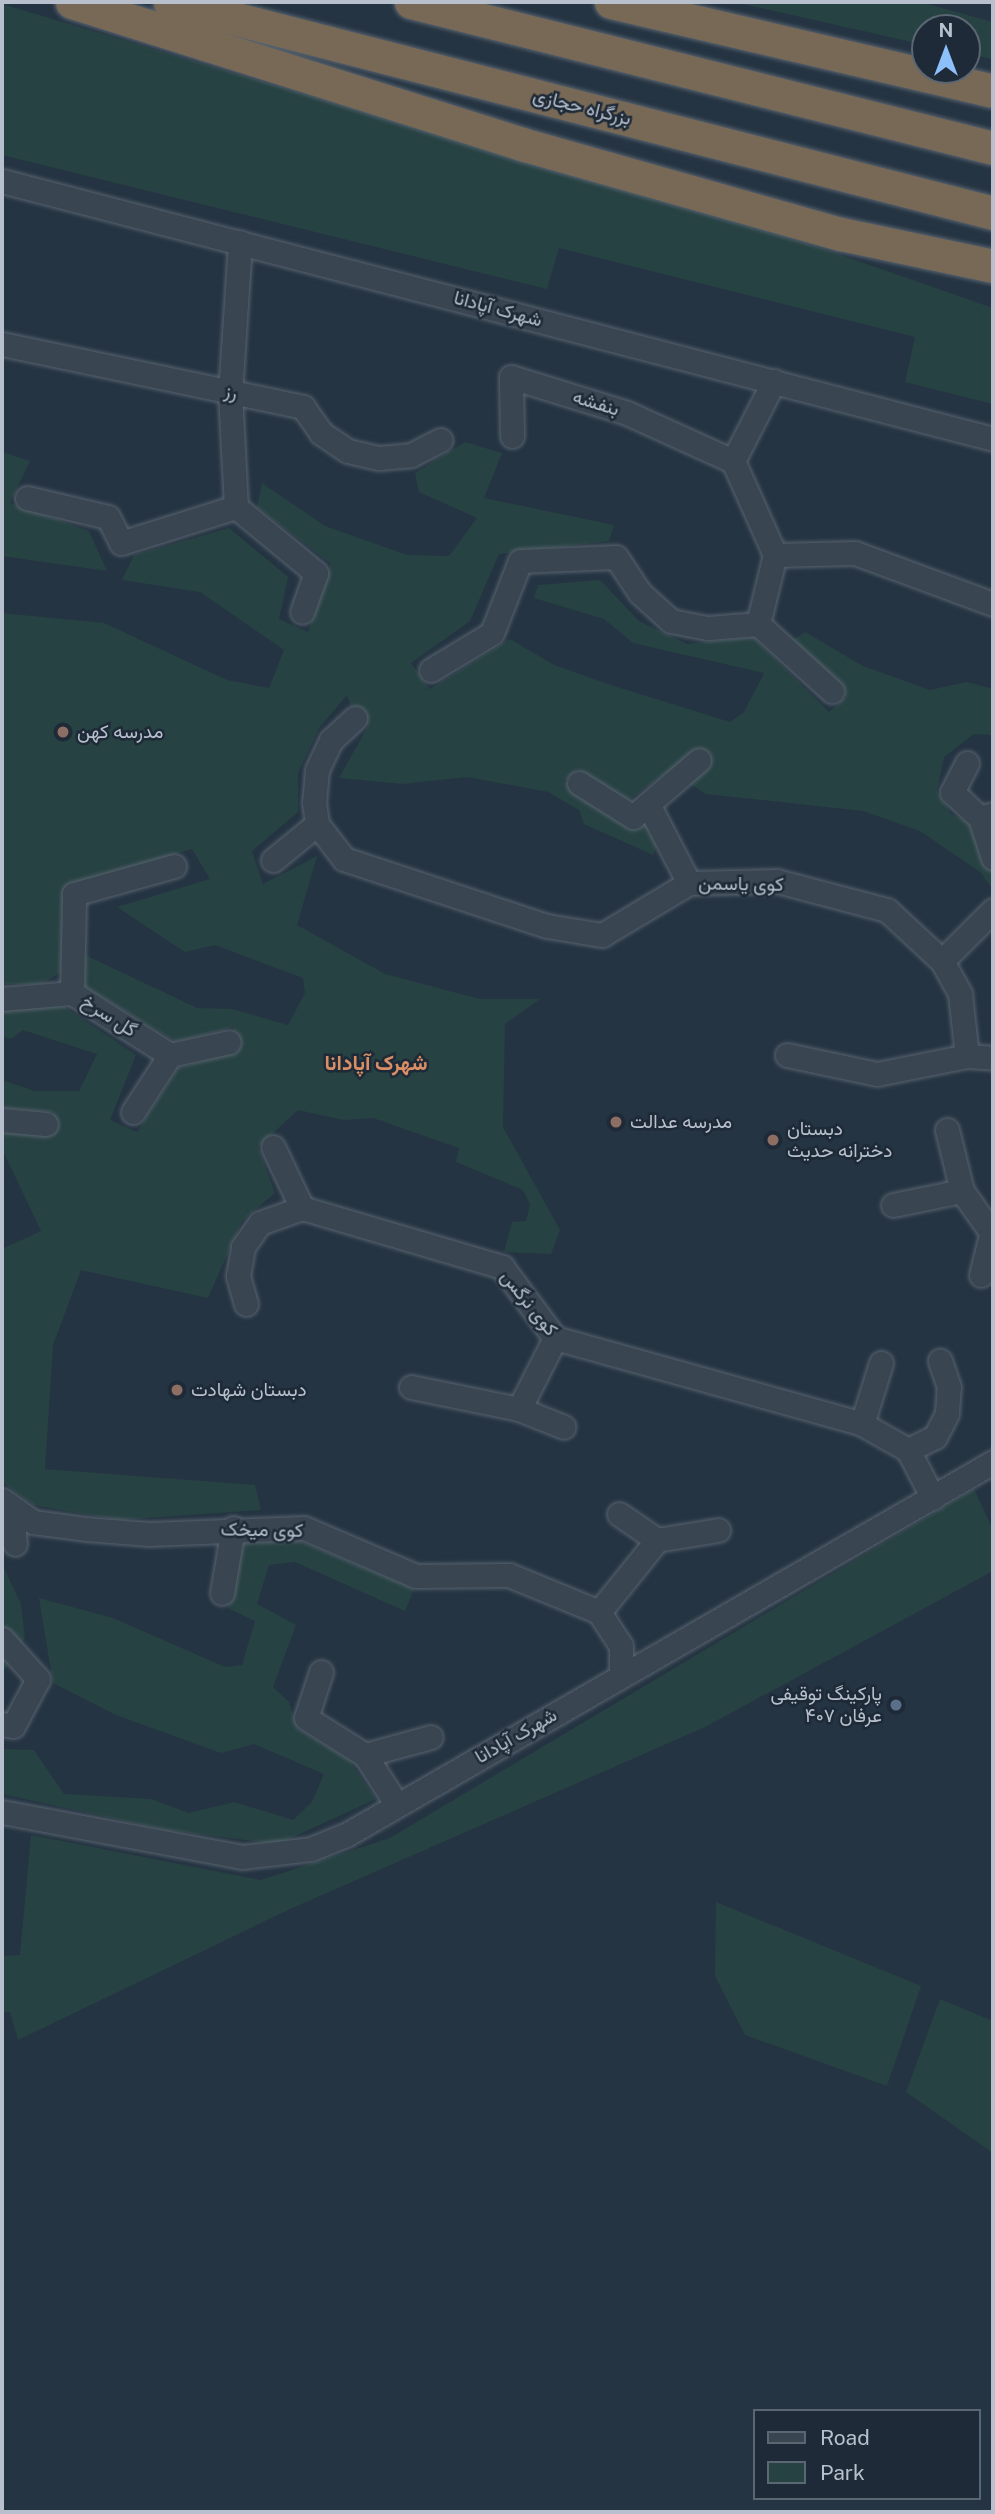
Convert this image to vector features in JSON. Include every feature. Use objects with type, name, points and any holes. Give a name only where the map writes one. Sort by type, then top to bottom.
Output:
[{"type":"highway","points":[[72,2],[509,140],[841,234],[993,287]]},
{"type":"highway","name":"بزرگراه حجازی","points":[[170,2],[993,213]]},
{"type":"highway","points":[[411,2],[993,148]]},
{"type":"highway","points":[[611,2],[911,70]]},
{"type":"highway","points":[[968,84],[993,91]]},
{"type":"highway","points":[[841,234],[993,266]]},
{"type":"street","name":"شهرک آپادانا","points":[[2,181],[993,439]]},
{"type":"street","points":[[240,242],[230,392],[236,507],[316,573],[302,612]]},
{"type":"street","name":"رز","points":[[2,344],[303,407],[339,445],[379,458],[411,455],[440,440]]},
{"type":"street","name":"بنفشه","points":[[512,436],[511,377],[627,413],[733,461]]},
{"type":"street","points":[[758,624],[775,555],[733,461],[774,381]]},
{"type":"street","points":[[27,498],[108,517],[121,543],[236,507]]},
{"type":"street","points":[[775,555],[855,553],[993,604]]},
{"type":"street","points":[[431,670],[492,633],[520,561],[616,557],[639,593],[671,621],[708,628],[758,624],[832,691]]},
{"type":"street","points":[[355,718],[331,740],[317,770],[317,824],[344,859],[547,926],[602,935],[689,883]]},
{"type":"street","points":[[579,783],[633,817],[699,760]]},
{"type":"street","points":[[967,763],[952,792],[986,816],[993,858]]},
{"type":"street","name":"کوی یاسمن","points":[[648,804],[689,883],[777,881],[833,891],[887,910],[942,961],[960,994],[967,1056]]},
{"type":"street","points":[[273,860],[317,824]]},
{"type":"street","points":[[72,993],[74,894],[174,866]]},
{"type":"street","points":[[942,961],[993,910]]},
{"type":"street","name":"گل سرخ","points":[[2,999],[72,993],[170,1055]]},
{"type":"street","points":[[133,1112],[170,1055],[229,1042]]},
{"type":"street","points":[[788,1055],[877,1074],[967,1056],[993,1058]]},
{"type":"street","points":[[2,1120],[46,1124]]},
{"type":"street","points":[[947,1130],[962,1191],[992,1235],[981,1275]]},
{"type":"street","points":[[246,1304],[238,1276],[243,1247],[260,1223],[302,1208],[272,1147]]},
{"type":"street","points":[[893,1205],[962,1191]]},
{"type":"street","name":"کوی نرگس","points":[[302,1208],[502,1267],[555,1338],[862,1423],[908,1450]]},
{"type":"street","points":[[519,1409],[555,1338]]},
{"type":"street","points":[[933,1498],[908,1450],[935,1437],[947,1413],[948,1387],[940,1361]]},
{"type":"street","points":[[862,1423],[881,1363]]},
{"type":"street","points":[[411,1387],[519,1409],[564,1427]]},
{"type":"street","name":"شهرک آپادانا","points":[[2,1812],[268,1859],[346,1835],[993,1462]]},
{"type":"street","points":[[7,1505],[15,1544]]},
{"type":"street","name":"کوی میخک","points":[[7,1505],[33,1522],[99,1530],[304,1528],[416,1576],[509,1575],[598,1612]]},
{"type":"street","points":[[620,1514],[657,1540]]},
{"type":"street","points":[[222,1593],[233,1528]]},
{"type":"street","points":[[621,1675],[621,1646],[598,1612],[657,1540],[718,1530]]},
{"type":"street","points":[[2,1639],[38,1679],[13,1726],[2,1724]]},
{"type":"street","points":[[321,1672],[306,1718],[365,1755],[397,1805]]},
{"type":"street","points":[[365,1755],[430,1738]]},
{"type":"green space","points":[[734,2],[920,2],[964,14],[911,14],[911,42]]},
{"type":"green space","points":[[2,4],[586,178],[680,199],[993,308],[993,404],[905,382],[915,337],[559,248],[547,289],[2,155]]},
{"type":"green space","points":[[981,19],[993,22],[993,59],[981,57]]},
{"type":"green space","points":[[465,442],[502,453],[484,498],[614,525],[609,541],[499,554],[470,621],[411,663],[430,689],[510,639],[554,665],[611,685],[730,722],[744,712],[764,673],[633,643],[604,619],[534,598],[538,585],[600,580],[639,621],[687,644],[753,637],[829,712],[846,697],[790,642],[805,632],[863,666],[930,690],[967,682],[993,689],[993,735],[974,734],[944,757],[937,792],[951,814],[993,833],[993,889],[980,872],[920,831],[863,811],[706,794],[687,782],[708,764],[701,748],[626,802],[577,770],[564,781],[625,826],[643,817],[658,844],[653,855],[584,824],[579,810],[548,792],[467,777],[402,784],[339,778],[368,726],[355,718],[347,695],[320,727],[298,773],[298,812],[252,851],[263,884],[317,856],[297,925],[385,974],[480,999],[540,999],[505,1024],[503,1127],[560,1230],[551,1254],[504,1252],[512,1222],[526,1221],[530,1204],[523,1190],[456,1162],[459,1148],[373,1118],[344,1120],[298,1110],[258,1147],[275,1193],[242,1221],[208,1298],[81,1270],[53,1345],[45,1469],[255,1485],[261,1510],[120,1520],[33,1505],[2,1482],[2,1249],[41,1231],[2,1149],[2,1131],[55,1131],[53,1112],[2,1108],[2,1080],[35,1091],[79,1091],[97,1054],[23,1030],[11,1039],[2,1036],[2,1011],[59,1003],[136,1055],[110,1120],[137,1132],[178,1068],[237,1051],[233,1027],[176,1042],[84,986],[81,953],[197,1008],[232,1009],[288,1025],[305,993],[303,978],[215,945],[185,952],[117,907],[210,879],[192,849],[68,886],[64,970],[42,984],[2,984],[2,613],[104,623],[227,680],[269,688],[284,650],[200,592],[122,580],[134,555],[229,528],[288,577],[279,619],[308,632],[331,564],[257,507],[262,483],[325,526],[407,555],[449,556],[477,518],[419,492],[415,473]]},
{"type":"green space","points":[[2,452],[30,461],[10,503],[89,531],[107,571],[2,556]]},
{"type":"green space","points":[[974,1489],[993,1530],[993,1571],[705,1727],[288,1910],[18,2040],[10,2012],[2,2012],[2,1956],[20,1955],[31,1835],[261,1880],[390,1838]]},
{"type":"green space","points":[[2,1516],[4,1568],[21,1604],[25,1638],[2,1674]]},
{"type":"green space","points":[[244,1538],[299,1541],[414,1589],[405,1611],[295,1562],[269,1565],[257,1604],[296,1625],[273,1687],[289,1702],[298,1729],[349,1760],[376,1799],[278,1844],[166,1830],[2,1794],[2,1749],[34,1750],[64,1794],[151,1799],[189,1813],[234,1802],[293,1820],[312,1802],[324,1774],[254,1744],[221,1753],[116,1715],[53,1683],[39,1598],[113,1618],[225,1667],[242,1665],[255,1621],[228,1608]]},
{"type":"green space","points":[[716,1902],[921,1986],[887,2086],[745,2035],[715,1976]]},
{"type":"green space","points":[[940,1999],[993,2021],[993,2153],[906,2092]]},
{"type":"place","name":"مدرسه کهن","points":[[63,732]]},
{"type":"place","name":"مدرسه عدالت","points":[[616,1122]]},
{"type":"place","name":"دبستان دخترانه حدیث","points":[[773,1140]]},
{"type":"place","name":"دبستان شهادت","points":[[177,1390]]},
{"type":"place","name":"پارکینگ توقیفی عرفان ۴۰۷","points":[[896,1705]]},
{"type":"district","name":"شهرک آپادانا","points":[[376,1063]]}]
